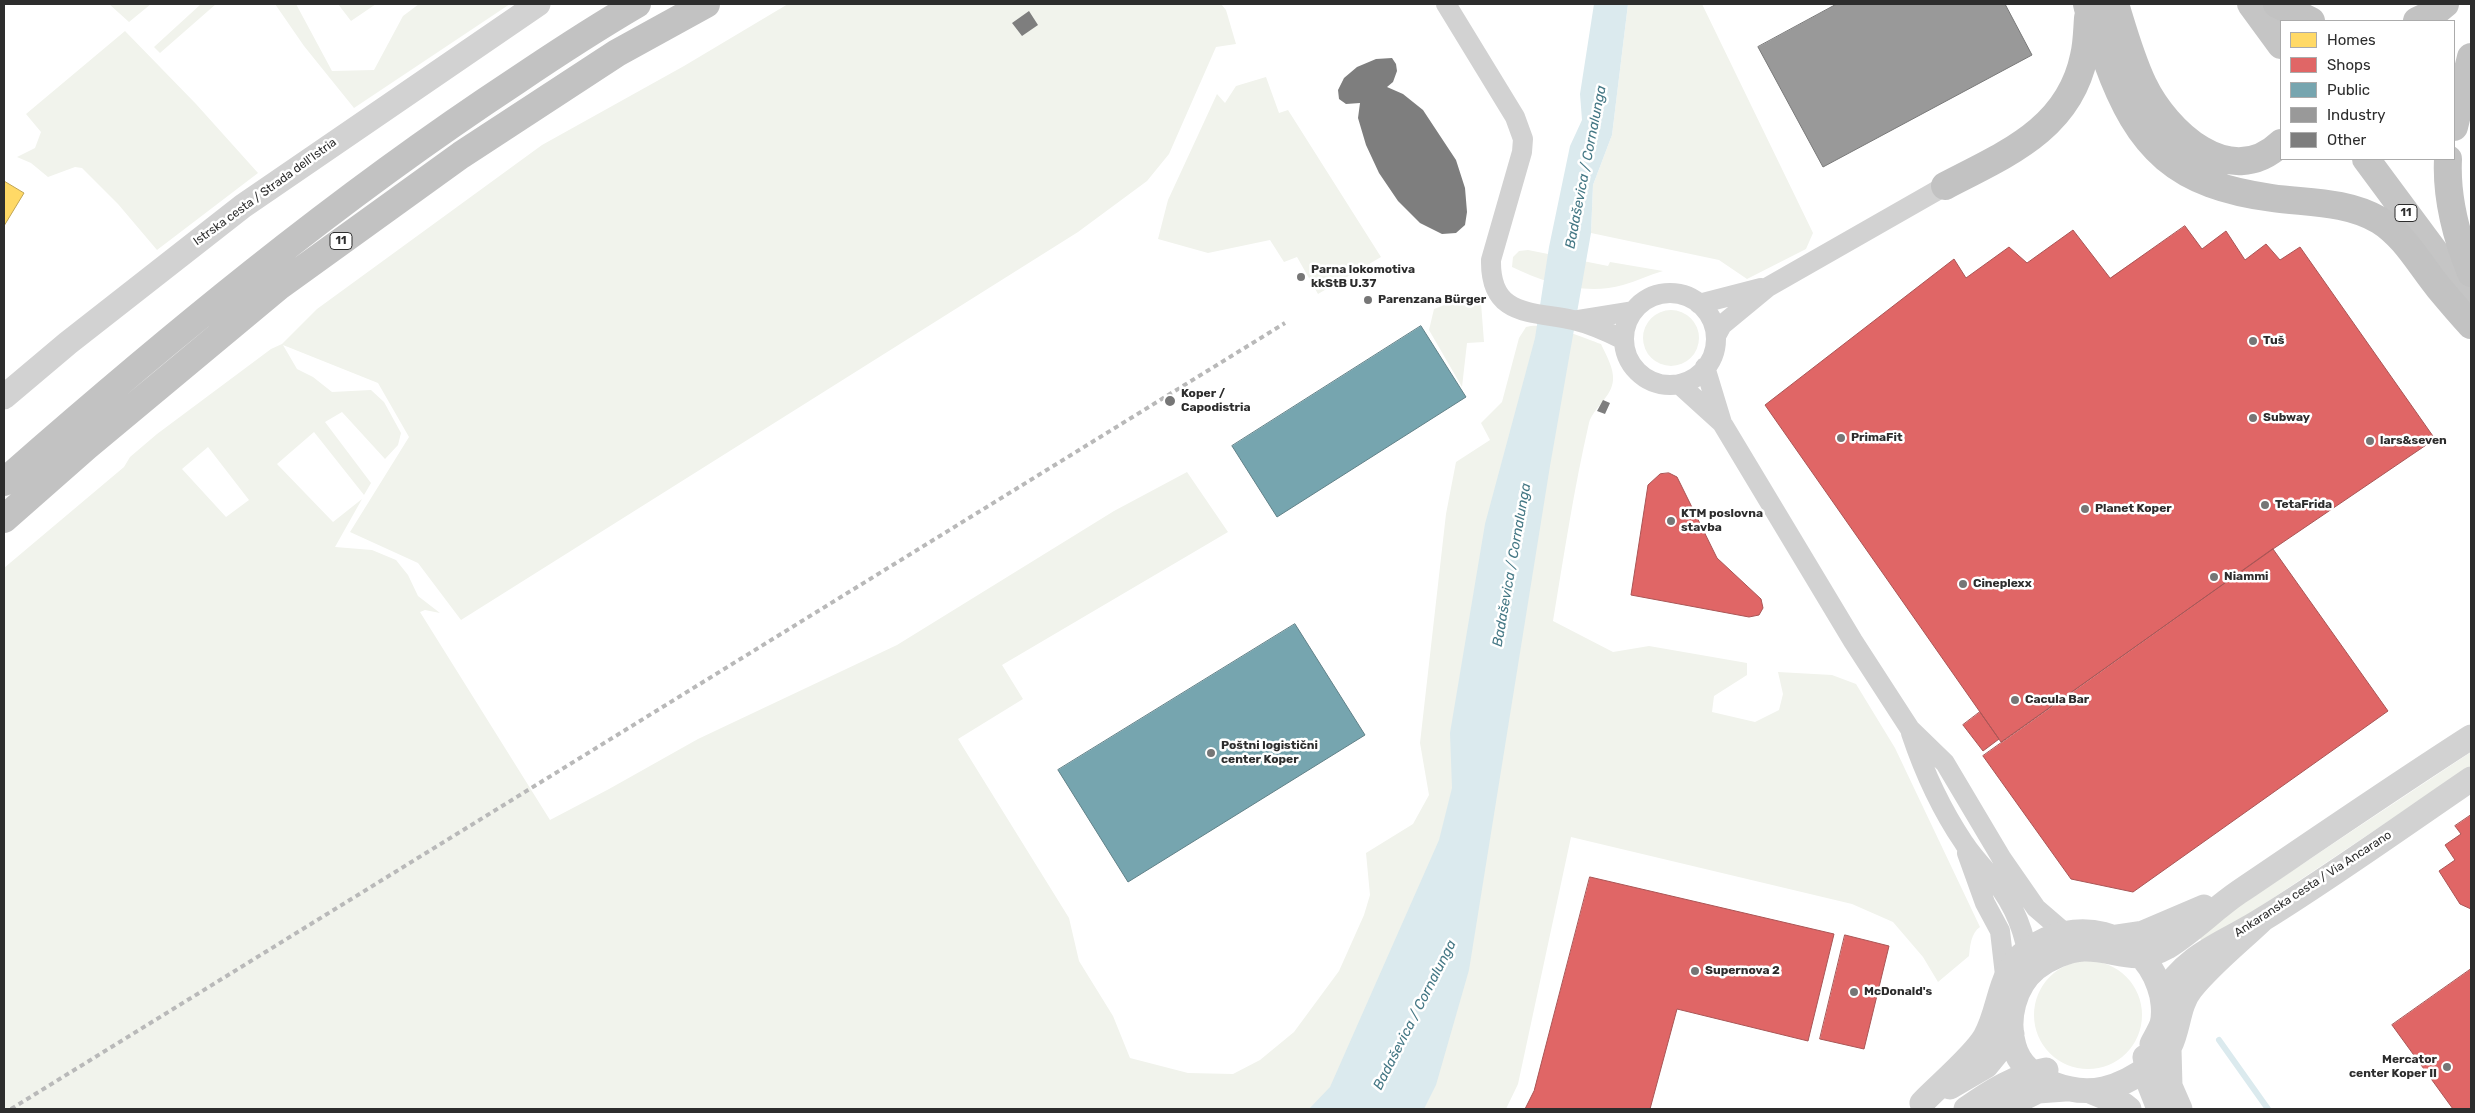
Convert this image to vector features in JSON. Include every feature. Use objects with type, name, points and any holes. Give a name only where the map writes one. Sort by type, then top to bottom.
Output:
[{"type":"highway","name":"11","points":[[4,482],[263,264],[357,192],[459,118],[607,21],[637,4]]},
{"type":"highway","name":"11","points":[[4,519],[87,446],[278,287],[460,155],[617,53],[706,4]]},
{"type":"highway","points":[[2115,4],[2142,83],[2158,109],[2178,133],[2207,153],[2242,162],[2259,157],[2280,144]]},
{"type":"highway","points":[[2277,4],[2309,20]]},
{"type":"highway","points":[[2419,20],[2434,13],[2446,4]]},
{"type":"highway","points":[[1945,186],[2002,156],[2032,136],[2063,108],[2073,88],[2084,57],[2088,8]]},
{"type":"highway","points":[[2088,8],[2114,81],[2134,122],[2152,147],[2174,166],[2204,183],[2238,193],[2341,205],[2379,220],[2399,237],[2439,288],[2471,324]]},
{"type":"highway","points":[[2455,122],[2471,57]]},
{"type":"highway","points":[[2448,160],[2448,190],[2458,270]]},
{"type":"main road","points":[[2251,4],[2280,43]]},
{"type":"main road","name":"11","points":[[2367,160],[2458,270],[2471,295]]},
{"type":"main road","name":"11","points":[[2458,270],[2471,312]]},
{"type":"street","name":"Istrska cesta / Strada dell'Istria","points":[[4,397],[68,343],[243,206],[538,4]]},
{"type":"street","points":[[1446,4],[1515,117],[1523,139],[1520,160],[1491,260],[1490,279],[1504,301],[1515,310],[1575,320],[1624,340]]},
{"type":"street","points":[[1716,336],[1711,318],[1699,304],[1683,295],[1665,293],[1647,299],[1633,311],[1626,325],[1624,340],[1626,352],[1638,371],[1656,382],[1679,384],[1694,378],[1705,367],[1712,356],[1716,336],[1722,326],[1768,287],[1945,186]]},
{"type":"street","points":[[1699,304],[1768,287]]},
{"type":"street","points":[[1575,320],[1633,311]]},
{"type":"street","points":[[1705,367],[1722,423],[1853,641],[1910,729],[1945,763],[2002,859],[2036,908],[2065,932],[2097,933],[2116,937],[2132,936],[2155,929],[2234,895]]},
{"type":"street","points":[[1679,384],[1722,423]]},
{"type":"street","points":[[1910,729],[1924,772],[1964,844],[1997,884],[2018,919],[2021,983],[2015,997],[2012,1034],[2017,1054],[2031,1073],[2066,1089]]},
{"type":"street","points":[[2021,967],[2068,952],[2085,949],[2118,955],[2141,955],[2166,947],[2234,895],[2471,737]]},
{"type":"street","name":"Ankaranska cesta / Via Ancarano","points":[[2162,996],[2182,968],[2202,954],[2262,920],[2471,780]]},
{"type":"street","points":[[1964,844],[1972,873],[2000,930],[2021,967]]},
{"type":"street","points":[[2180,1109],[2170,1086],[2169,1050],[2175,1035],[2182,1005],[2190,990],[2262,920]]},
{"type":"street","points":[[1917,1106],[1984,1039],[2021,967],[2065,932]]},
{"type":"street","points":[[2116,937],[2141,955],[2154,972],[2162,996],[2163,1023],[2146,1063],[2150,1086],[2159,1109]]},
{"type":"street","points":[[1917,1106],[1986,1066],[2012,1034]]},
{"type":"street","points":[[2092,1092],[2130,1080],[2146,1063],[2169,1050]]},
{"type":"street","points":[[1966,1109],[2000,1087],[2031,1073],[2049,1070],[2072,1077],[2101,1078],[2132,1066],[2146,1063]]},
{"type":"street","points":[[2002,1109],[2038,1092],[2066,1089],[2092,1092],[2124,1105],[2129,1109]]},
{"type":"shaded area","points":[[109,4],[151,4],[129,22]]},
{"type":"shaded area","points":[[201,4],[216,4],[160,53],[154,47]]},
{"type":"shaded area","points":[[275,4],[296,4],[332,71],[374,70],[403,16],[419,4],[510,4],[354,108],[304,46]]},
{"type":"shaded area","points":[[338,4],[376,4],[351,21]]},
{"type":"shaded area","points":[[788,4],[1221,4],[1226,10],[1236,44],[1216,47],[1169,154],[1147,181],[1078,232],[461,620],[418,563],[350,532],[409,437],[378,383],[283,345],[297,369],[313,377],[332,392],[371,390],[384,402],[401,433],[398,445],[385,459],[342,412],[325,422],[371,483],[364,495],[314,432],[277,464],[333,522],[362,499],[335,547],[372,550],[396,560],[408,575],[418,596],[440,613],[425,610],[420,612],[550,820],[698,739],[897,645],[1114,511],[1187,472],[1228,532],[1002,665],[1023,699],[958,739],[1069,918],[1079,961],[1113,1016],[1130,1058],[1188,1073],[1233,1074],[1260,1060],[1294,1032],[1339,971],[1364,915],[1370,895],[1366,853],[1413,824],[1429,795],[1420,743],[1446,514],[1456,462],[1490,440],[1481,423],[1502,402],[1519,338],[1526,327],[1543,326],[1601,344],[1613,375],[1612,386],[1609,392],[1594,412],[1589,423],[1574,497],[1553,621],[1613,652],[1649,646],[1747,663],[1747,675],[1714,696],[1712,712],[1755,722],[1779,710],[1783,694],[1778,672],[1832,675],[1856,684],[1895,748],[1980,927],[1973,936],[1969,956],[1938,982],[1923,957],[1893,922],[1852,904],[1571,837],[1518,1084],[1506,1109],[4,1109],[4,568],[124,467],[130,457],[157,434],[271,349],[282,344],[317,309],[542,145],[684,66]],"holes":[[[208,447],[249,500],[226,517],[182,469]]]},
{"type":"shaded area","points":[[1628,4],[1702,4],[1813,233],[1806,249],[1747,279],[1719,260],[1591,233],[1593,185],[1612,135]]},
{"type":"shaded area","points":[[125,31],[196,104],[258,173],[157,250],[118,204],[82,168],[75,167],[48,177],[31,163],[17,157],[35,148],[41,132],[26,114]]},
{"type":"shaded area","points":[[1266,77],[1279,113],[1288,110],[1381,257],[1318,294],[1297,257],[1284,262],[1270,240],[1208,253],[1158,239],[1168,200],[1217,94],[1225,103],[1236,86]]},
{"type":"shaded area","points":[[1528,250],[1608,266],[1610,262],[1663,271],[1609,288],[1595,289],[1566,286],[1552,283],[1512,267],[1513,257],[1519,251]]},
{"type":"shaded area","points":[[1468,296],[1481,303],[1484,342],[1467,343],[1462,387],[1429,330],[1434,309]]},
{"type":"shaded area","points":[[1666,310],[1676,310],[1691,318],[1697,327],[1699,338],[1697,349],[1691,358],[1676,366],[1666,366],[1655,361],[1648,354],[1643,343],[1643,333],[1648,322],[1655,315]]},
{"type":"shaded area","points":[[2471,752],[2471,766],[2204,944],[2197,934]]},
{"type":"shaded area","points":[[2088,961],[2109,965],[2126,977],[2138,994],[2142,1015],[2138,1036],[2126,1053],[2109,1065],[2088,1069],[2067,1065],[2050,1053],[2038,1036],[2034,1015],[2038,994],[2050,977],[2067,965]]},
{"type":"water","name":"Badaševica / Cornalunga","points":[[1594,4],[1628,4],[1612,135],[1593,185],[1591,233],[1550,466],[1469,970],[1436,1085],[1424,1109],[1309,1109],[1330,1087],[1439,840],[1452,788],[1450,733],[1485,524],[1535,338],[1549,247],[1570,146],[1582,120],[1580,94]]},
{"type":"building: Homes","points":[[4,181],[24,193],[4,226]]},
{"type":"building: Shops","name":"Planet Koper","points":[[2185,226],[2202,249],[2226,231],[2245,260],[2266,244],[2280,260],[2300,247],[2435,439],[2273,549],[2001,742],[1765,405],[1954,259],[1966,278],[2009,247],[2027,263],[2073,230],[2110,278]]},
{"type":"building: Shops","name":"KTM poslovna stavba","points":[[1669,473],[1677,477],[1717,558],[1761,599],[1763,608],[1759,615],[1749,617],[1631,595],[1648,485],[1660,474]]},
{"type":"building: Shops","points":[[2273,549],[2388,711],[2133,892],[2071,879],[1983,756]]},
{"type":"building: Shops","points":[[1980,712],[1999,739],[1983,751],[1963,725]]},
{"type":"building: Shops","points":[[2471,815],[2471,909],[2460,904],[2439,871],[2455,860],[2445,845],[2461,834],[2455,826]]},
{"type":"building: Shops","name":"Supernova 2","points":[[1590,877],[1834,934],[1808,1041],[1677,1009],[1650,1109],[1525,1109],[1534,1091]]},
{"type":"building: Shops","name":"McDonald's","points":[[1845,935],[1889,946],[1864,1049],[1820,1039]]},
{"type":"building: Shops","name":"Mercator center Koper II","points":[[2471,969],[2471,1109],[2453,1109],[2392,1025]]},
{"type":"building: Public","points":[[1421,326],[1466,397],[1277,517],[1232,446]]},
{"type":"building: Public","name":"Poštni logistični center Koper","points":[[1295,624],[1365,735],[1128,882],[1058,770]]},
{"type":"building: Industry","points":[[1837,4],[2005,4],[2032,55],[1823,167],[1758,47]]},
{"type":"building: Other","points":[[1029,11],[1038,25],[1022,36],[1012,23]]},
{"type":"building: Other","points":[[1392,58],[1396,64],[1397,71],[1393,82],[1387,87],[1403,94],[1423,110],[1456,160],[1465,188],[1467,212],[1465,225],[1456,233],[1442,234],[1420,223],[1398,201],[1379,173],[1366,145],[1358,118],[1360,103],[1346,104],[1339,99],[1338,90],[1344,78],[1357,67],[1376,59]]},
{"type":"building: Other","points":[[1603,400],[1610,403],[1605,414],[1597,411]]},
{"type":"waterway","points":[[2219,1040],[2268,1109]]},
{"type":"railway","points":[[11,1109],[1285,323]]},
{"type":"place","name":"Parna lokomotiva kkStB U.37","points":[[1301,277]]},
{"type":"place","name":"Parenzana Bürger","points":[[1368,300]]},
{"type":"place","name":"Tuš","points":[[2253,341]]},
{"type":"place","name":"Koper / Capodistria","points":[[1170,401]]},
{"type":"place","name":"Subway","points":[[2253,418]]},
{"type":"place","name":"PrimaFit","points":[[1841,438]]},
{"type":"place","name":"lars&seven","points":[[2370,441]]},
{"type":"place","name":"TetaFrida","points":[[2265,505]]},
{"type":"place","name":"Planet Koper","points":[[2085,509]]},
{"type":"place","name":"KTM poslovna stavba","points":[[1671,521]]},
{"type":"place","name":"Niammi","points":[[2214,577]]},
{"type":"place","name":"Cineplexx","points":[[1963,584]]},
{"type":"place","name":"Cacula Bar","points":[[2015,700]]},
{"type":"place","name":"Poštni logistični center Koper","points":[[1211,753]]},
{"type":"place","name":"Supernova 2","points":[[1695,971]]},
{"type":"place","name":"McDonald's","points":[[1854,992]]},
{"type":"place","name":"Mercator center Koper II","points":[[2447,1067]]}]
